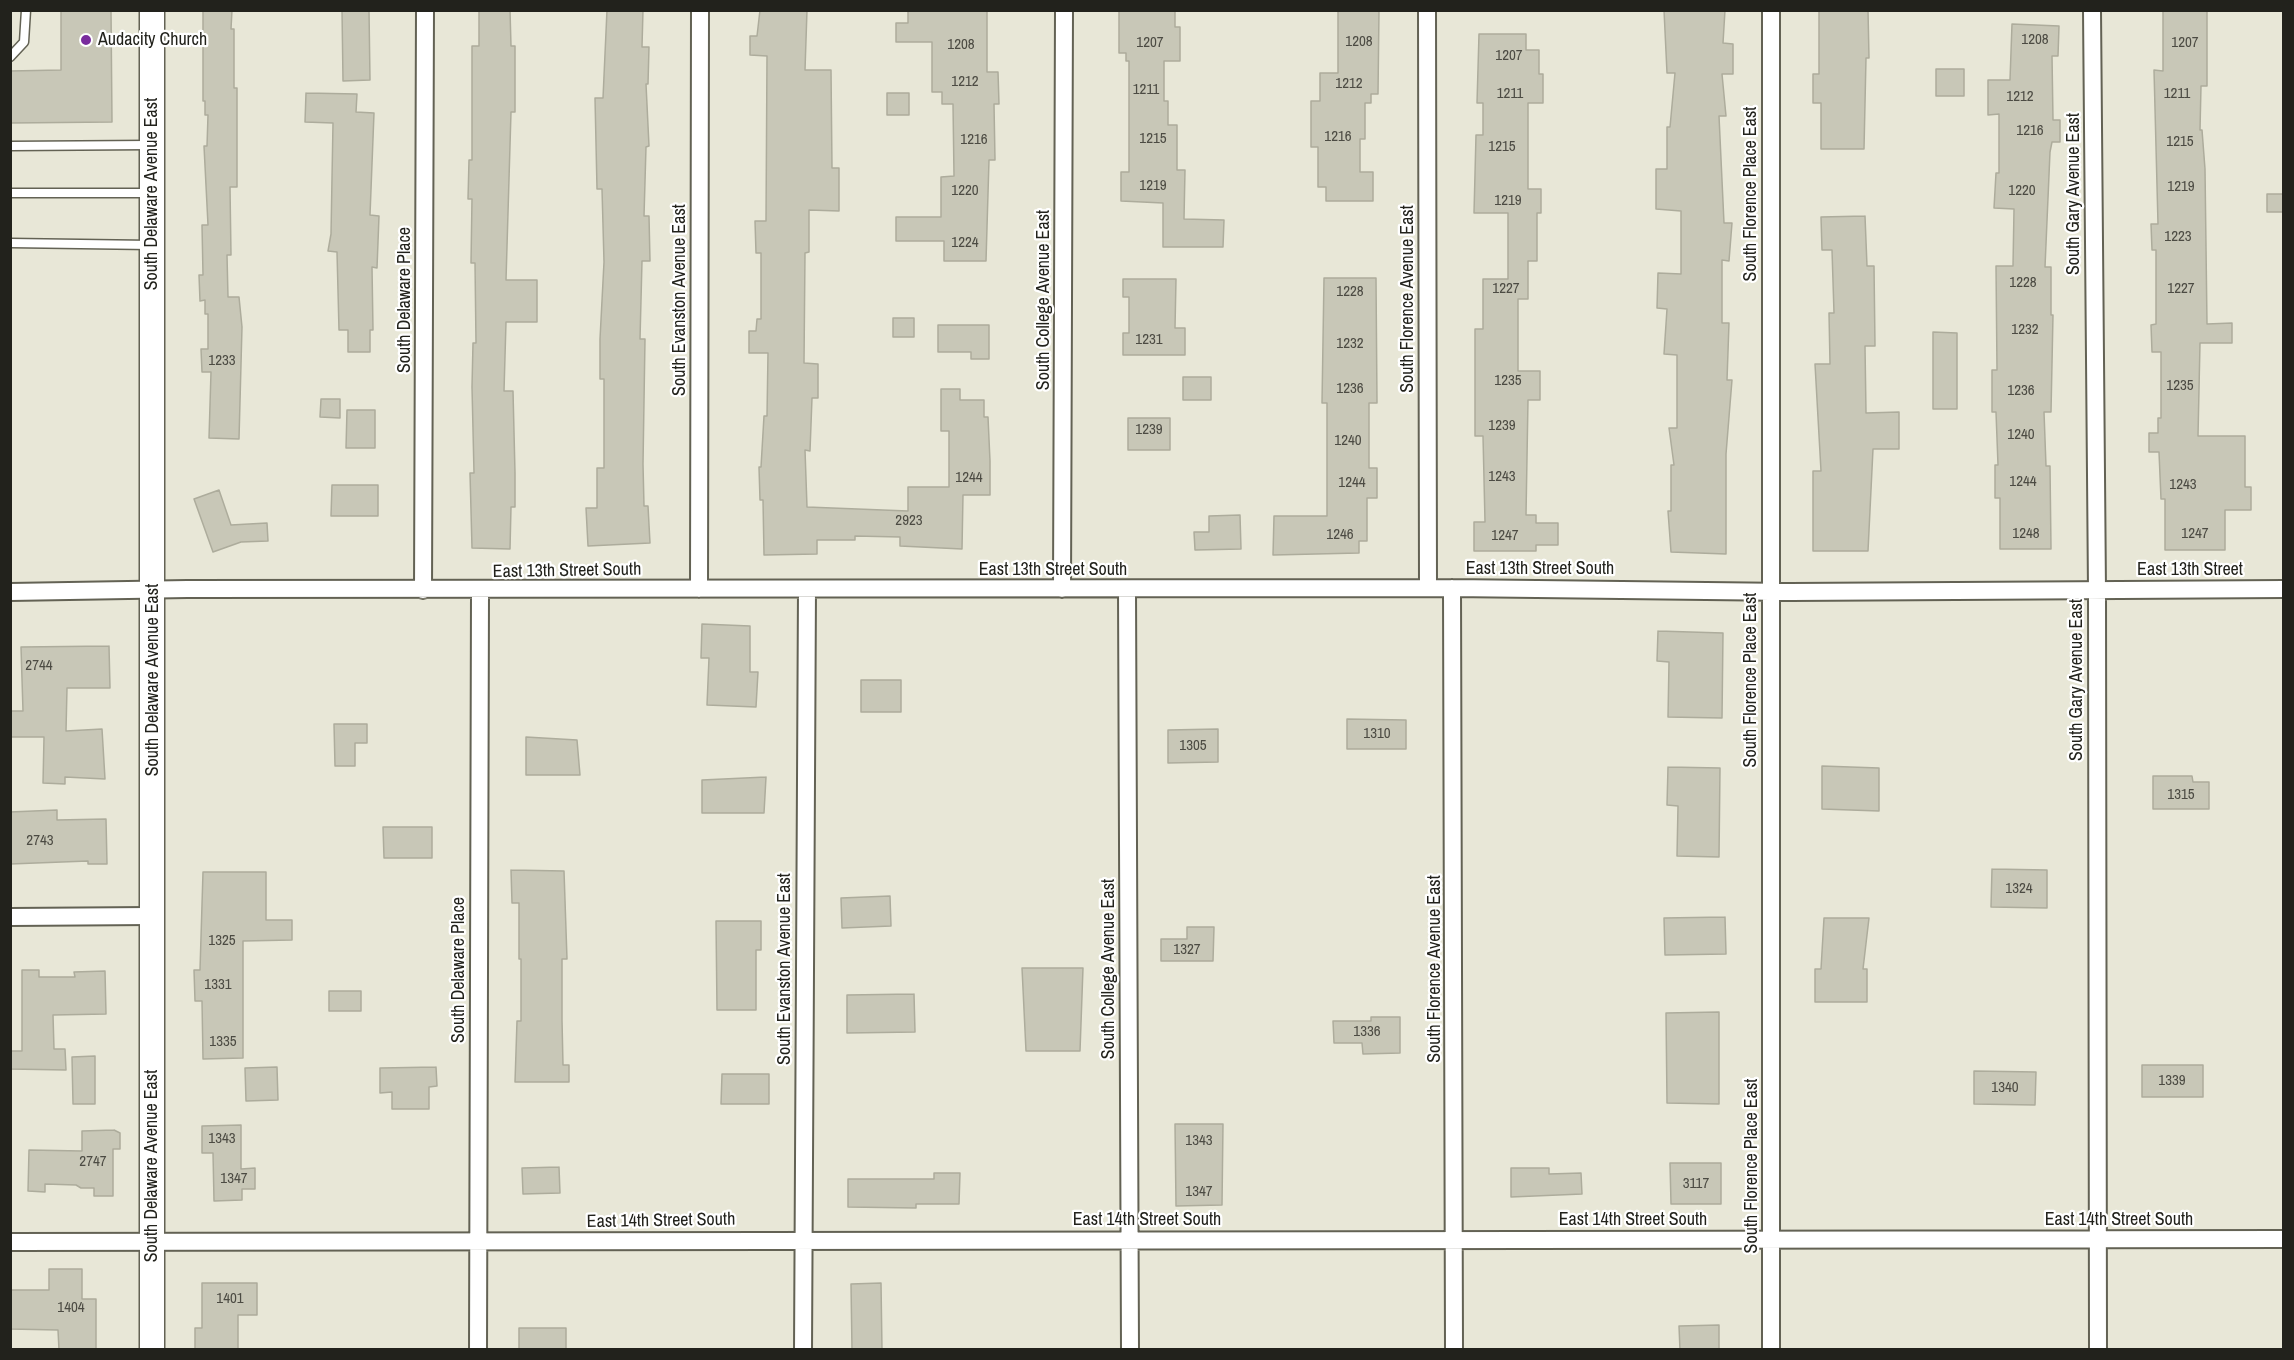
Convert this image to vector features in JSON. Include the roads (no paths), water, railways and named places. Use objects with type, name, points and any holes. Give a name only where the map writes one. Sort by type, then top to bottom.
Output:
[{"type":"main road","name":"South Delaware Avenue East","points":[[152,10],[154,590],[151,916],[152,1350]]},
{"type":"street","name":"South Delaware Place","points":[[423,590],[424,10]]},
{"type":"street","name":"South Evanston Avenue East","points":[[699,589],[700,10]]},
{"type":"street","name":"South College Avenue East","points":[[1062,589],[1064,10]]},
{"type":"street","name":"South Florence Avenue East","points":[[1427,10],[1428,588]]},
{"type":"street","name":"South Florence Place East","points":[[1771,10],[1771,1350]]},
{"type":"street","name":"South Gary Avenue East","points":[[2092,10],[2097,590],[2097,1350]]},
{"type":"street","name":"East 13th Street South","points":[[10,592],[1428,588],[1771,591],[2097,590]]},
{"type":"street","name":"South Florence Avenue East","points":[[1452,588],[1454,1350]]},
{"type":"street","name":"South Evanston Avenue East","points":[[803,1350],[807,589]]},
{"type":"street","name":"South College Avenue East","points":[[1127,589],[1130,1350]]},
{"type":"street","name":"East 13th Street","points":[[2097,590],[2283,589]]},
{"type":"street","name":"South Delaware Place","points":[[478,1350],[480,591]]},
{"type":"street","points":[[10,917],[151,916]]},
{"type":"street","name":"East 14th Street South","points":[[10,1242],[2283,1239]]},
{"type":"lane","points":[[10,57],[24,42],[26,10]]},
{"type":"lane","points":[[10,146],[152,145]]},
{"type":"lane","points":[[10,193],[152,193]]},
{"type":"lane","points":[[10,243],[153,245]]},
{"type":"place","name":"Audacity Church","points":[[86,40]]}]
